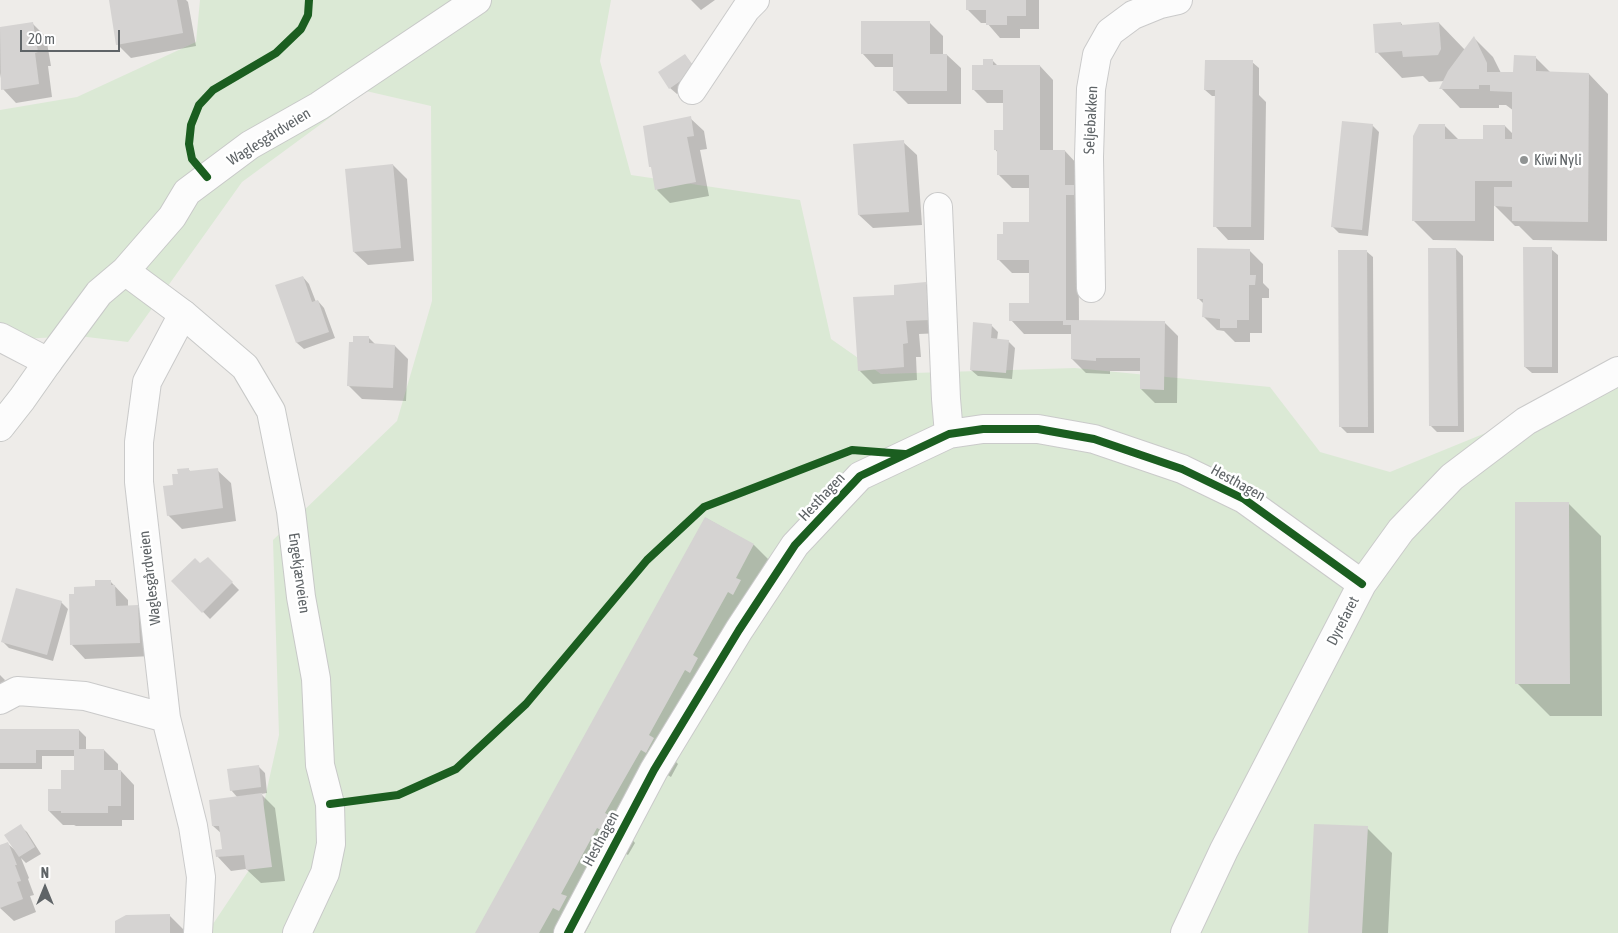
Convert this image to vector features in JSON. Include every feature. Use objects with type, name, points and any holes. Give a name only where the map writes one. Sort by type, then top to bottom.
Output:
[{"type":"street","name":"Waglesgårdveien","points":[[0,427],[22,400],[99,293],[125,271],[172,217],[187,192],[250,145],[319,106],[477,0]]},
{"type":"street","points":[[692,90],[746,9],[755,0]]},
{"type":"street","name":"Seljebakken","points":[[1091,288],[1088,157],[1091,89],[1097,55],[1110,32],[1133,15],[1160,4],[1178,0]]},
{"type":"street","points":[[938,207],[949,434]]},
{"type":"street","name":"Engekjærveien","points":[[125,271],[183,314],[245,367],[271,411],[291,510],[301,597],[316,679],[320,765],[330,804],[331,844],[324,873],[297,933]]},
{"type":"street","name":"Waglesgårdveien","points":[[183,314],[147,382],[139,442],[139,482],[166,718],[193,826],[201,877],[198,933]]},
{"type":"street","points":[[0,337],[48,362]]},
{"type":"street","name":"Dyrefaret","points":[[1185,933],[1224,850],[1362,584],[1402,530],[1452,477],[1526,421],[1618,371]]},
{"type":"street","name":"Hesthagen","points":[[568,933],[654,770],[739,630],[795,545],[860,476],[949,434],[983,429],[1038,429],[1094,440],[1182,469],[1244,499],[1362,584]]},
{"type":"street","points":[[0,700],[17,691],[85,696],[166,718]]},
{"type":"green space","points":[[200,0],[611,0],[600,61],[631,175],[800,200],[831,339],[881,374],[1075,368],[1270,387],[1320,452],[1390,472],[1574,397],[1618,372],[1618,933],[207,933],[249,870],[279,735],[273,540],[397,421],[432,301],[431,106],[366,91],[242,182],[128,342],[79,336],[0,340],[0,110],[77,97],[196,42]]},
{"type":"building","points":[[109,0],[177,0],[183,33],[116,45]]},
{"type":"building","points":[[966,0],[1026,0],[1026,16],[1007,16],[1007,25],[986,25],[986,10],[966,10]]},
{"type":"building","points":[[861,21],[930,21],[930,54],[947,54],[947,91],[893,91],[893,54],[861,54]]},
{"type":"building","points":[[33,22],[38,52],[35,53],[39,84],[1,90],[0,27]]},
{"type":"building","points":[[1401,22],[1401,25],[1439,22],[1441,49],[1438,55],[1403,57],[1402,51],[1375,53],[1373,24]]},
{"type":"building","points":[[1474,36],[1487,63],[1487,72],[1513,72],[1514,55],[1536,56],[1536,71],[1589,73],[1588,222],[1512,221],[1512,207],[1494,206],[1494,187],[1512,187],[1512,181],[1475,181],[1475,221],[1412,221],[1413,136],[1419,124],[1445,124],[1445,139],[1483,139],[1483,125],[1505,125],[1505,139],[1512,139],[1512,92],[1490,91],[1490,85],[1479,85],[1479,89],[1439,89],[1448,71]]},
{"type":"building","points":[[685,54],[696,70],[669,89],[658,72]]},
{"type":"building","points":[[983,59],[993,59],[993,65],[1040,65],[1040,150],[1065,150],[1065,185],[1074,185],[1074,195],[1066,195],[1066,320],[1165,321],[1164,390],[1140,389],[1140,358],[1096,358],[1096,361],[1071,359],[1071,325],[1063,325],[1063,321],[1009,321],[1009,303],[1029,303],[1029,260],[997,260],[997,234],[1003,234],[1003,222],[1029,222],[1029,175],[997,175],[997,150],[994,150],[994,130],[1003,130],[1003,90],[972,90],[972,65],[983,65]]},
{"type":"building","points":[[1205,60],[1253,60],[1251,227],[1213,227],[1215,90],[1204,90]]},
{"type":"building","points":[[691,116],[694,136],[687,137],[696,182],[655,190],[651,167],[649,167],[643,126]]},
{"type":"building","points":[[1342,121],[1373,124],[1362,230],[1331,227]]},
{"type":"building","points":[[904,140],[909,212],[858,215],[853,144]]},
{"type":"building","points":[[393,164],[401,248],[353,252],[345,169]]},
{"type":"building","points":[[1523,247],[1552,247],[1552,367],[1524,367]]},
{"type":"building","points":[[1197,248],[1250,249],[1250,275],[1256,275],[1255,285],[1249,285],[1249,320],[1237,320],[1237,328],[1220,328],[1220,319],[1202,317],[1203,299],[1197,299]]},
{"type":"building","points":[[1428,248],[1456,248],[1458,426],[1429,426]]},
{"type":"building","points":[[1338,250],[1367,250],[1368,427],[1339,427]]},
{"type":"building","points":[[303,276],[312,302],[318,300],[329,332],[296,343],[275,285]]},
{"type":"building","points":[[926,282],[929,320],[906,321],[908,343],[903,344],[904,367],[858,371],[853,297],[894,295],[894,285]]},
{"type":"building","points":[[973,322],[992,324],[991,338],[1009,340],[1006,373],[970,370]]},
{"type":"building","points":[[353,336],[369,336],[369,343],[395,345],[393,388],[347,386],[349,342],[353,342]]},
{"type":"building","points":[[189,468],[189,471],[218,468],[223,508],[167,516],[163,486],[173,485],[172,474],[178,474],[177,469]]},
{"type":"building","points":[[1515,502],[1569,502],[1570,684],[1515,684]]},
{"type":"building","points":[[705,517],[754,544],[736,578],[741,580],[733,595],[728,592],[693,655],[698,658],[690,673],[685,670],[649,735],[654,738],[646,753],[641,750],[605,813],[611,816],[603,831],[597,828],[561,894],[567,896],[559,911],[553,908],[539,933],[475,933]]},
{"type":"building","points":[[208,557],[233,582],[202,613],[171,581],[195,558],[200,563]]},
{"type":"building","points":[[95,580],[111,580],[111,585],[115,585],[116,606],[138,605],[140,643],[70,645],[69,594],[74,594],[74,587],[95,586]]},
{"type":"building","points":[[16,588],[62,601],[47,655],[1,642]]},
{"type":"building","points":[[0,729],[79,729],[79,749],[104,749],[104,770],[121,770],[121,806],[108,806],[108,813],[61,813],[61,811],[48,811],[48,789],[61,789],[61,770],[74,770],[74,750],[36,750],[36,763],[0,763]]},
{"type":"building","points":[[259,765],[261,787],[230,791],[227,769]]},
{"type":"building","points":[[262,793],[272,867],[246,870],[244,855],[216,857],[215,850],[222,849],[219,826],[212,826],[209,800]]},
{"type":"building","points":[[21,824],[35,847],[19,857],[4,835]]},
{"type":"building","points":[[1314,824],[1368,826],[1362,933],[1308,933]]},
{"type":"building","points":[[8,842],[17,865],[15,865],[21,881],[17,882],[23,899],[0,908],[0,845]]},
{"type":"building","points":[[170,914],[170,933],[115,933],[115,921],[126,915]]},
{"type":"cycle path","points":[[207,177],[192,159],[189,144],[191,125],[199,105],[213,90],[276,53],[301,29],[308,15],[309,0]]},
{"type":"cycle path","points":[[568,933],[654,770],[739,630],[795,545],[860,476],[949,434],[983,429],[1038,429],[1094,439],[1182,469],[1244,499],[1362,584]]},
{"type":"cycle path","points":[[330,804],[398,795],[456,769],[526,704],[647,560],[704,507],[852,450],[905,454]]},
{"type":"place","name":"Kiwi Nyli","points":[[1524,160]]}]
